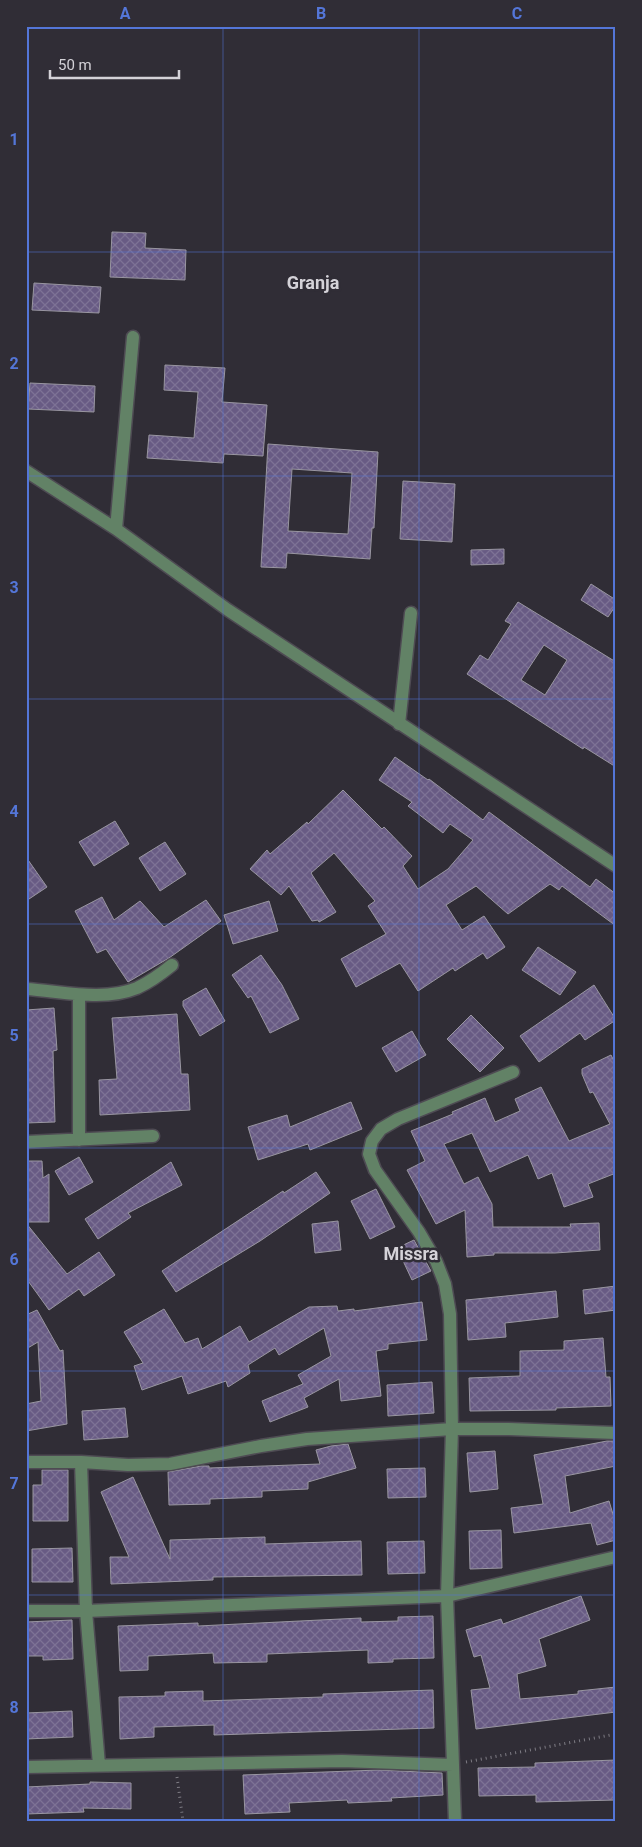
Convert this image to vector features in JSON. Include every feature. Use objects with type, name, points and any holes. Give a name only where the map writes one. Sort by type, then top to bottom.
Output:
[{"type":"street","points":[[116,529],[133,337]]},
{"type":"street","points":[[26,471],[116,529],[228,610],[616,866]]},
{"type":"street","points":[[399,724],[411,613]]},
{"type":"street","points":[[26,989],[79,995],[119,993],[136,988],[154,979],[172,965]]},
{"type":"street","points":[[79,995],[79,1140]]},
{"type":"street","points":[[455,1821],[447,1596],[452,1429],[450,1314],[445,1284],[436,1261],[419,1232],[375,1170],[369,1154],[372,1141],[382,1129],[398,1119],[513,1072]]},
{"type":"street","points":[[26,1142],[153,1136]]},
{"type":"street","points":[[26,1462],[81,1462],[128,1465],[170,1464],[307,1439],[452,1429],[616,1432]]},
{"type":"street","points":[[81,1462],[86,1611],[99,1765]]},
{"type":"street","points":[[26,1611],[86,1611],[447,1596],[616,1557]]},
{"type":"street","points":[[26,1768],[342,1761],[453,1765]]},
{"type":"path","points":[[453,1765],[616,1734]]},
{"type":"path","points":[[175,1764],[183,1821]]},
{"type":"building","points":[[112,232],[146,233],[145,248],[186,250],[185,280],[110,277]]},
{"type":"building","points":[[34,283],[101,287],[99,313],[32,310]]},
{"type":"building","points":[[165,365],[225,368],[222,402],[267,405],[263,456],[224,454],[223,463],[147,458],[149,435],[194,438],[198,392],[164,390]]},
{"type":"building","points":[[30,383],[95,386],[94,412],[28,409]]},
{"type":"building","points":[[268,444],[378,452],[374,528],[372,528],[370,559],[287,553],[286,568],[261,567]],"holes":[[[292,469],[352,473],[348,534],[288,531]]]},
{"type":"building","points":[[403,481],[455,484],[452,542],[400,539]]},
{"type":"building","points":[[504,549],[504,564],[471,565],[471,550]]},
{"type":"building","points":[[591,584],[616,600],[616,605],[608,617],[581,600]]},
{"type":"building","points":[[518,602],[616,662],[616,767],[584,747],[583,749],[467,674],[480,655],[488,660],[511,624],[505,621]],"holes":[[[544,645],[567,660],[545,695],[521,680]]]},
{"type":"building","points":[[395,757],[429,779],[483,820],[489,812],[590,887],[596,879],[616,894],[616,926],[562,886],[559,890],[550,884],[508,914],[476,886],[446,905],[462,930],[484,916],[505,947],[487,959],[483,953],[455,971],[453,968],[418,991],[400,963],[356,987],[341,959],[386,934],[368,906],[375,901],[334,853],[311,873],[336,912],[319,922],[318,920],[312,921],[289,886],[281,895],[250,869],[267,850],[270,854],[307,822],[308,824],[343,790],[382,829],[384,827],[412,856],[403,866],[418,889],[448,869],[473,840],[450,824],[443,833],[408,806],[412,802],[379,780]]},
{"type":"building","points":[[115,821],[129,844],[94,866],[79,842]]},
{"type":"building","points":[[165,842],[186,874],[160,891],[139,858]]},
{"type":"building","points":[[26,857],[47,887],[26,901]]},
{"type":"building","points":[[102,897],[114,920],[140,901],[164,927],[206,900],[221,921],[169,958],[128,982],[106,949],[97,953],[75,911]]},
{"type":"building","points":[[269,901],[278,931],[233,944],[224,915]]},
{"type":"building","points":[[538,947],[576,972],[560,995],[522,970]]},
{"type":"building","points":[[261,955],[282,985],[299,1019],[270,1033],[251,996],[248,998],[232,975]]},
{"type":"building","points":[[594,985],[616,1020],[585,1040],[580,1033],[539,1062],[520,1036]]},
{"type":"building","points":[[206,988],[225,1021],[200,1036],[183,1006],[183,1001]]},
{"type":"building","points":[[54,1008],[57,1050],[53,1051],[55,1122],[26,1123],[26,1010]]},
{"type":"building","points":[[177,1014],[181,1074],[188,1074],[190,1110],[100,1115],[99,1080],[117,1079],[112,1018]]},
{"type":"building","points":[[471,1015],[504,1048],[480,1072],[447,1039]]},
{"type":"building","points":[[412,1031],[426,1055],[396,1072],[382,1048]]},
{"type":"building","points":[[611,1055],[616,1065],[616,1173],[588,1184],[593,1197],[564,1207],[552,1173],[538,1179],[528,1155],[490,1172],[472,1133],[444,1144],[464,1184],[478,1177],[492,1204],[493,1227],[571,1227],[570,1224],[599,1223],[600,1250],[555,1253],[494,1253],[494,1255],[467,1257],[465,1210],[436,1224],[407,1170],[425,1161],[411,1131],[453,1114],[452,1112],[485,1098],[495,1122],[520,1111],[515,1099],[541,1087],[569,1141],[610,1124],[593,1092],[590,1093],[582,1074],[582,1069]]},
{"type":"building","points":[[351,1102],[362,1129],[310,1150],[308,1144],[258,1160],[248,1127],[287,1115],[290,1127]]},
{"type":"building","points":[[79,1157],[93,1182],[69,1195],[55,1171]]},
{"type":"building","points":[[26,1161],[42,1161],[43,1178],[49,1174],[49,1222],[26,1222]]},
{"type":"building","points":[[171,1162],[182,1185],[128,1213],[131,1217],[98,1239],[85,1219]]},
{"type":"building","points":[[316,1172],[330,1193],[260,1241],[176,1292],[162,1271],[283,1191],[284,1193]]},
{"type":"building","points":[[376,1189],[395,1227],[370,1239],[351,1201]]},
{"type":"building","points":[[338,1221],[341,1250],[315,1253],[312,1224]]},
{"type":"building","points":[[26,1223],[67,1274],[99,1252],[115,1275],[84,1296],[79,1289],[49,1310],[26,1278]]},
{"type":"building","points":[[414,1240],[431,1271],[412,1280],[397,1248]]},
{"type":"building","points":[[616,1286],[616,1310],[585,1314],[583,1290]]},
{"type":"building","points":[[556,1291],[558,1317],[505,1323],[506,1337],[468,1340],[466,1300]]},
{"type":"building","points":[[422,1302],[427,1340],[388,1344],[388,1349],[376,1351],[381,1396],[341,1401],[339,1379],[304,1398],[308,1407],[270,1422],[262,1401],[303,1384],[298,1375],[331,1356],[324,1328],[279,1355],[275,1348],[248,1365],[250,1373],[228,1387],[226,1381],[188,1394],[182,1376],[142,1390],[134,1366],[143,1363],[124,1332],[164,1309],[185,1343],[198,1338],[202,1349],[240,1326],[249,1342],[309,1307],[337,1306],[338,1311],[354,1309],[354,1311]]},
{"type":"building","points":[[37,1310],[60,1351],[63,1350],[67,1424],[26,1431],[26,1404],[41,1401],[38,1342],[26,1349],[26,1315]]},
{"type":"building","points":[[603,1338],[606,1377],[610,1377],[611,1406],[556,1408],[556,1410],[470,1411],[469,1378],[520,1376],[520,1351],[564,1350],[564,1341]]},
{"type":"building","points":[[432,1382],[434,1413],[388,1416],[387,1385]]},
{"type":"building","points":[[125,1408],[128,1437],[84,1440],[82,1411]]},
{"type":"building","points":[[607,1441],[616,1441],[616,1466],[565,1476],[570,1513],[609,1501],[616,1524],[616,1540],[597,1545],[591,1523],[514,1533],[511,1508],[543,1504],[534,1455]]},
{"type":"building","points":[[348,1444],[356,1468],[308,1482],[308,1489],[262,1491],[262,1497],[210,1499],[210,1504],[169,1505],[168,1472],[201,1466],[209,1466],[209,1468],[320,1464],[316,1450]]},
{"type":"building","points":[[495,1451],[498,1489],[470,1492],[467,1453]]},
{"type":"building","points":[[425,1468],[426,1497],[388,1498],[387,1469]]},
{"type":"building","points":[[42,1470],[68,1470],[68,1521],[33,1521],[33,1485],[42,1485]]},
{"type":"building","points":[[133,1477],[170,1559],[170,1540],[265,1537],[265,1544],[361,1541],[362,1575],[213,1577],[213,1580],[111,1584],[110,1557],[129,1557],[101,1492]]},
{"type":"building","points":[[501,1530],[502,1568],[470,1569],[469,1531]]},
{"type":"building","points":[[424,1541],[425,1573],[388,1574],[387,1542]]},
{"type":"building","points":[[72,1548],[73,1582],[32,1582],[32,1549]]},
{"type":"building","points":[[581,1596],[590,1620],[539,1639],[546,1666],[517,1674],[520,1699],[578,1694],[578,1691],[616,1687],[616,1712],[476,1729],[471,1690],[490,1688],[481,1655],[474,1657],[466,1630],[501,1619],[503,1624]]},
{"type":"building","points":[[433,1616],[434,1658],[393,1659],[393,1662],[368,1663],[368,1650],[267,1654],[267,1662],[214,1663],[213,1653],[148,1656],[148,1670],[120,1671],[118,1626],[198,1623],[198,1626],[361,1618],[361,1622],[398,1621],[398,1617]]},
{"type":"building","points":[[72,1620],[73,1659],[43,1660],[43,1656],[26,1656],[26,1622]]},
{"type":"building","points":[[433,1690],[434,1728],[214,1735],[214,1725],[154,1727],[154,1737],[120,1739],[119,1697],[165,1696],[165,1692],[203,1691],[203,1701],[323,1697],[323,1694]]},
{"type":"building","points":[[72,1711],[73,1737],[26,1739],[26,1713]]},
{"type":"building","points":[[616,1760],[616,1800],[536,1802],[536,1795],[479,1796],[478,1768],[535,1767],[535,1763]]},
{"type":"building","points":[[379,1770],[442,1773],[443,1795],[391,1798],[392,1801],[348,1803],[347,1800],[289,1803],[290,1812],[245,1814],[243,1775]]},
{"type":"building","points":[[90,1782],[131,1783],[131,1809],[83,1808],[84,1812],[26,1814],[26,1787],[90,1784]]},
{"type":"district","name":"Granja","points":[[313,282]]},
{"type":"district","name":"Missra","points":[[411,1253]]}]
